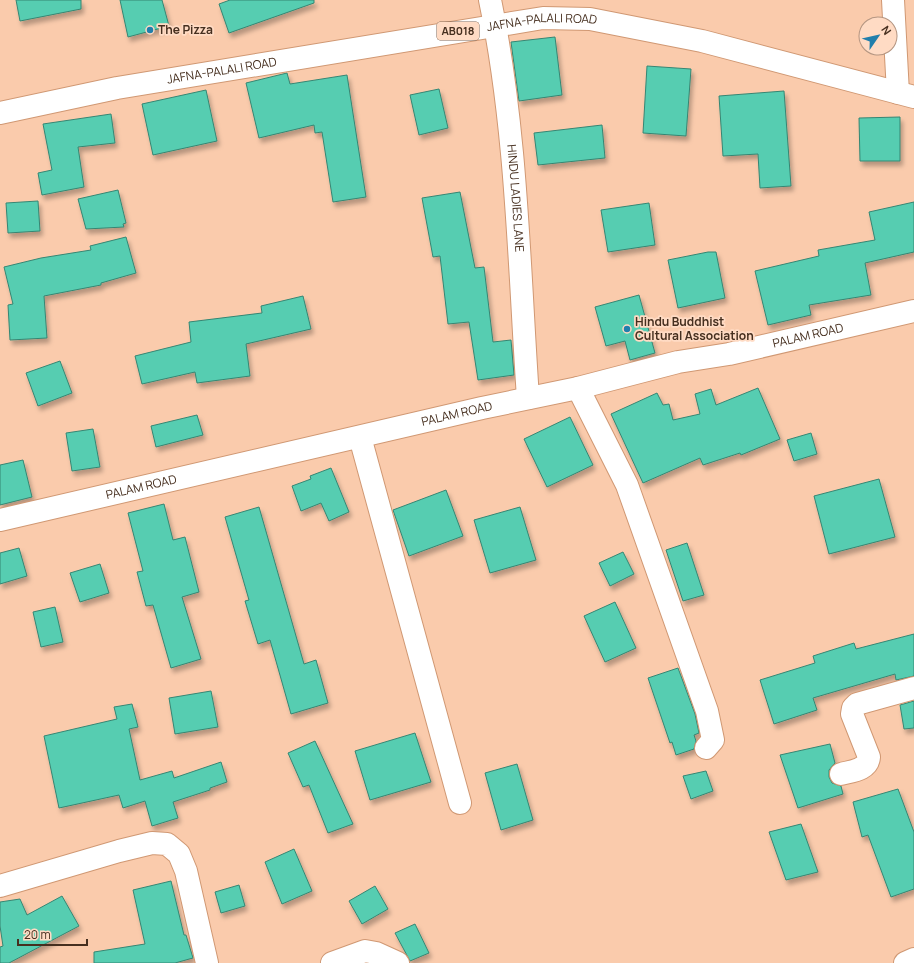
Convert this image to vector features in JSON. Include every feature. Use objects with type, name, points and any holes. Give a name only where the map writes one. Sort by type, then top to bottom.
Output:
[{"type":"street","name":"HINDU LADIES LANE","points":[[490,0],[495,25],[511,146],[528,398]]},
{"type":"street","points":[[893,0],[906,95]]},
{"type":"street","name":"JAFNA-PALALI ROAD","points":[[0,113],[117,88],[543,18],[590,19],[702,41],[906,95]]},
{"type":"street","name":"PALAM ROAD","points":[[0,520],[528,398],[578,388],[678,362],[729,354],[914,311]]},
{"type":"street","points":[[578,388],[627,485],[672,608],[707,711],[714,740],[706,748]]},
{"type":"street","points":[[360,437],[460,803]]},
{"type":"street","points":[[841,774],[864,767],[869,763],[869,757],[852,714],[857,704],[914,688]]},
{"type":"street","points":[[0,886],[119,851],[152,843],[167,844],[179,854],[186,872],[207,963]]},
{"type":"street","points":[[332,963],[365,951],[398,963]]},
{"type":"street","points":[[905,963],[914,959]]},
{"type":"building","points":[[16,0],[81,0],[81,9],[20,21]]},
{"type":"building","points":[[120,0],[162,0],[169,26],[128,37]]},
{"type":"building","points":[[230,0],[314,0],[314,3],[229,33],[219,4]]},
{"type":"building","points":[[555,37],[562,95],[519,101],[511,42]]},
{"type":"building","points":[[647,66],[691,69],[686,136],[643,133]]},
{"type":"building","points":[[287,73],[290,84],[347,75],[366,197],[333,202],[322,132],[315,133],[314,125],[259,138],[246,83]]},
{"type":"building","points":[[439,89],[448,128],[419,135],[410,95]]},
{"type":"building","points":[[206,90],[217,141],[153,155],[142,104]]},
{"type":"building","points":[[784,91],[791,186],[760,188],[758,154],[723,156],[719,96]]},
{"type":"building","points":[[111,114],[115,143],[78,147],[84,187],[42,195],[38,173],[52,170],[43,124]]},
{"type":"building","points":[[900,117],[900,161],[860,161],[859,118]]},
{"type":"building","points":[[602,125],[605,158],[538,165],[534,133]]},
{"type":"building","points":[[118,190],[126,223],[123,224],[124,227],[86,229],[78,199]]},
{"type":"building","points":[[460,192],[475,268],[484,267],[493,342],[511,340],[514,375],[478,380],[469,322],[448,324],[440,256],[433,257],[422,198]]},
{"type":"building","points":[[38,201],[40,231],[8,233],[6,203]]},
{"type":"building","points":[[914,202],[914,252],[865,263],[871,295],[809,305],[811,315],[768,325],[755,271],[819,256],[818,250],[875,240],[869,212]]},
{"type":"building","points":[[649,203],[655,245],[608,252],[601,210]]},
{"type":"building","points":[[126,237],[136,273],[101,283],[101,285],[44,296],[47,338],[10,340],[8,305],[13,304],[4,267],[41,258],[91,250],[90,246]]},
{"type":"building","points":[[708,252],[716,252],[725,298],[678,308],[668,260]]},
{"type":"building","points":[[639,295],[655,353],[630,360],[625,341],[606,346],[595,307]]},
{"type":"building","points":[[303,296],[311,329],[246,344],[250,376],[197,383],[195,372],[142,384],[135,356],[191,342],[189,322],[262,313],[261,306]]},
{"type":"building","points":[[60,361],[72,393],[38,406],[26,373]]},
{"type":"building","points":[[758,388],[780,439],[741,455],[740,453],[703,465],[700,458],[643,483],[611,414],[657,393],[663,405],[669,404],[673,420],[700,414],[695,394],[711,389],[716,405]]},
{"type":"building","points":[[197,415],[203,435],[156,447],[151,426]]},
{"type":"building","points":[[570,417],[593,465],[547,487],[524,439]]},
{"type":"building","points":[[93,429],[100,467],[72,471],[66,433]]},
{"type":"building","points":[[811,433],[817,454],[794,461],[787,440]]},
{"type":"building","points":[[23,460],[32,497],[0,505],[0,465]]},
{"type":"building","points":[[331,468],[349,512],[329,521],[321,503],[301,511],[292,486],[311,479],[310,476]]},
{"type":"building","points":[[879,479],[895,537],[829,554],[814,496]]},
{"type":"building","points":[[446,490],[463,536],[409,556],[393,510]]},
{"type":"building","points":[[164,504],[173,540],[185,537],[199,592],[182,597],[201,659],[171,668],[153,605],[146,606],[137,572],[143,571],[128,513]]},
{"type":"building","points":[[259,507],[304,664],[316,660],[328,703],[291,714],[270,640],[258,644],[245,601],[249,600],[225,517]]},
{"type":"building","points":[[520,507],[536,560],[490,573],[474,520]]},
{"type":"building","points":[[687,543],[704,595],[683,601],[666,550]]},
{"type":"building","points":[[19,548],[27,576],[0,584],[0,553]]},
{"type":"building","points":[[623,552],[634,574],[610,586],[599,563]]},
{"type":"building","points":[[100,564],[109,593],[80,602],[70,573]]},
{"type":"building","points":[[615,602],[636,648],[605,662],[584,616]]},
{"type":"building","points":[[55,607],[63,642],[41,647],[33,612]]},
{"type":"building","points":[[914,634],[914,676],[896,680],[895,674],[813,698],[817,710],[774,724],[760,680],[815,663],[813,656],[854,643],[856,649]]},
{"type":"building","points":[[678,668],[695,714],[699,733],[694,735],[696,741],[694,749],[676,755],[672,742],[670,743],[648,678]]},
{"type":"building","points":[[211,691],[218,727],[175,734],[169,698]]},
{"type":"building","points":[[914,701],[914,728],[904,729],[900,705]]},
{"type":"building","points":[[132,704],[138,727],[129,729],[140,780],[172,771],[174,778],[221,762],[227,782],[210,788],[210,790],[173,802],[178,818],[152,826],[145,801],[123,808],[119,795],[59,808],[44,736],[117,719],[114,707]]},
{"type":"building","points":[[415,733],[431,782],[370,800],[355,751]]},
{"type":"building","points":[[315,741],[353,824],[328,833],[309,785],[303,787],[288,753]]},
{"type":"building","points":[[830,744],[835,763],[829,770],[829,777],[832,783],[841,786],[843,794],[798,808],[780,755]]},
{"type":"building","points":[[517,764],[533,820],[501,830],[485,773]]},
{"type":"building","points":[[706,771],[713,791],[691,799],[683,776]]},
{"type":"building","points":[[898,789],[914,832],[914,889],[891,897],[868,835],[862,837],[853,802]]},
{"type":"building","points":[[801,824],[818,872],[786,880],[769,832]]},
{"type":"building","points":[[294,849],[312,891],[282,904],[265,862]]},
{"type":"building","points":[[171,881],[184,935],[186,935],[193,958],[175,963],[94,963],[94,952],[145,944],[133,890]]},
{"type":"building","points":[[239,885],[245,906],[221,913],[215,892]]},
{"type":"building","points":[[375,886],[388,909],[362,924],[349,901]]},
{"type":"building","points":[[62,896],[79,926],[9,963],[0,963],[0,947],[3,946],[0,926],[0,902],[20,899],[27,915]]},
{"type":"building","points":[[415,924],[429,953],[410,961],[395,933]]},
{"type":"place","name":"The Pizza","points":[[150,30]]},
{"type":"place","name":"Hindu Buddhist Cultural Association","points":[[627,329]]}]
